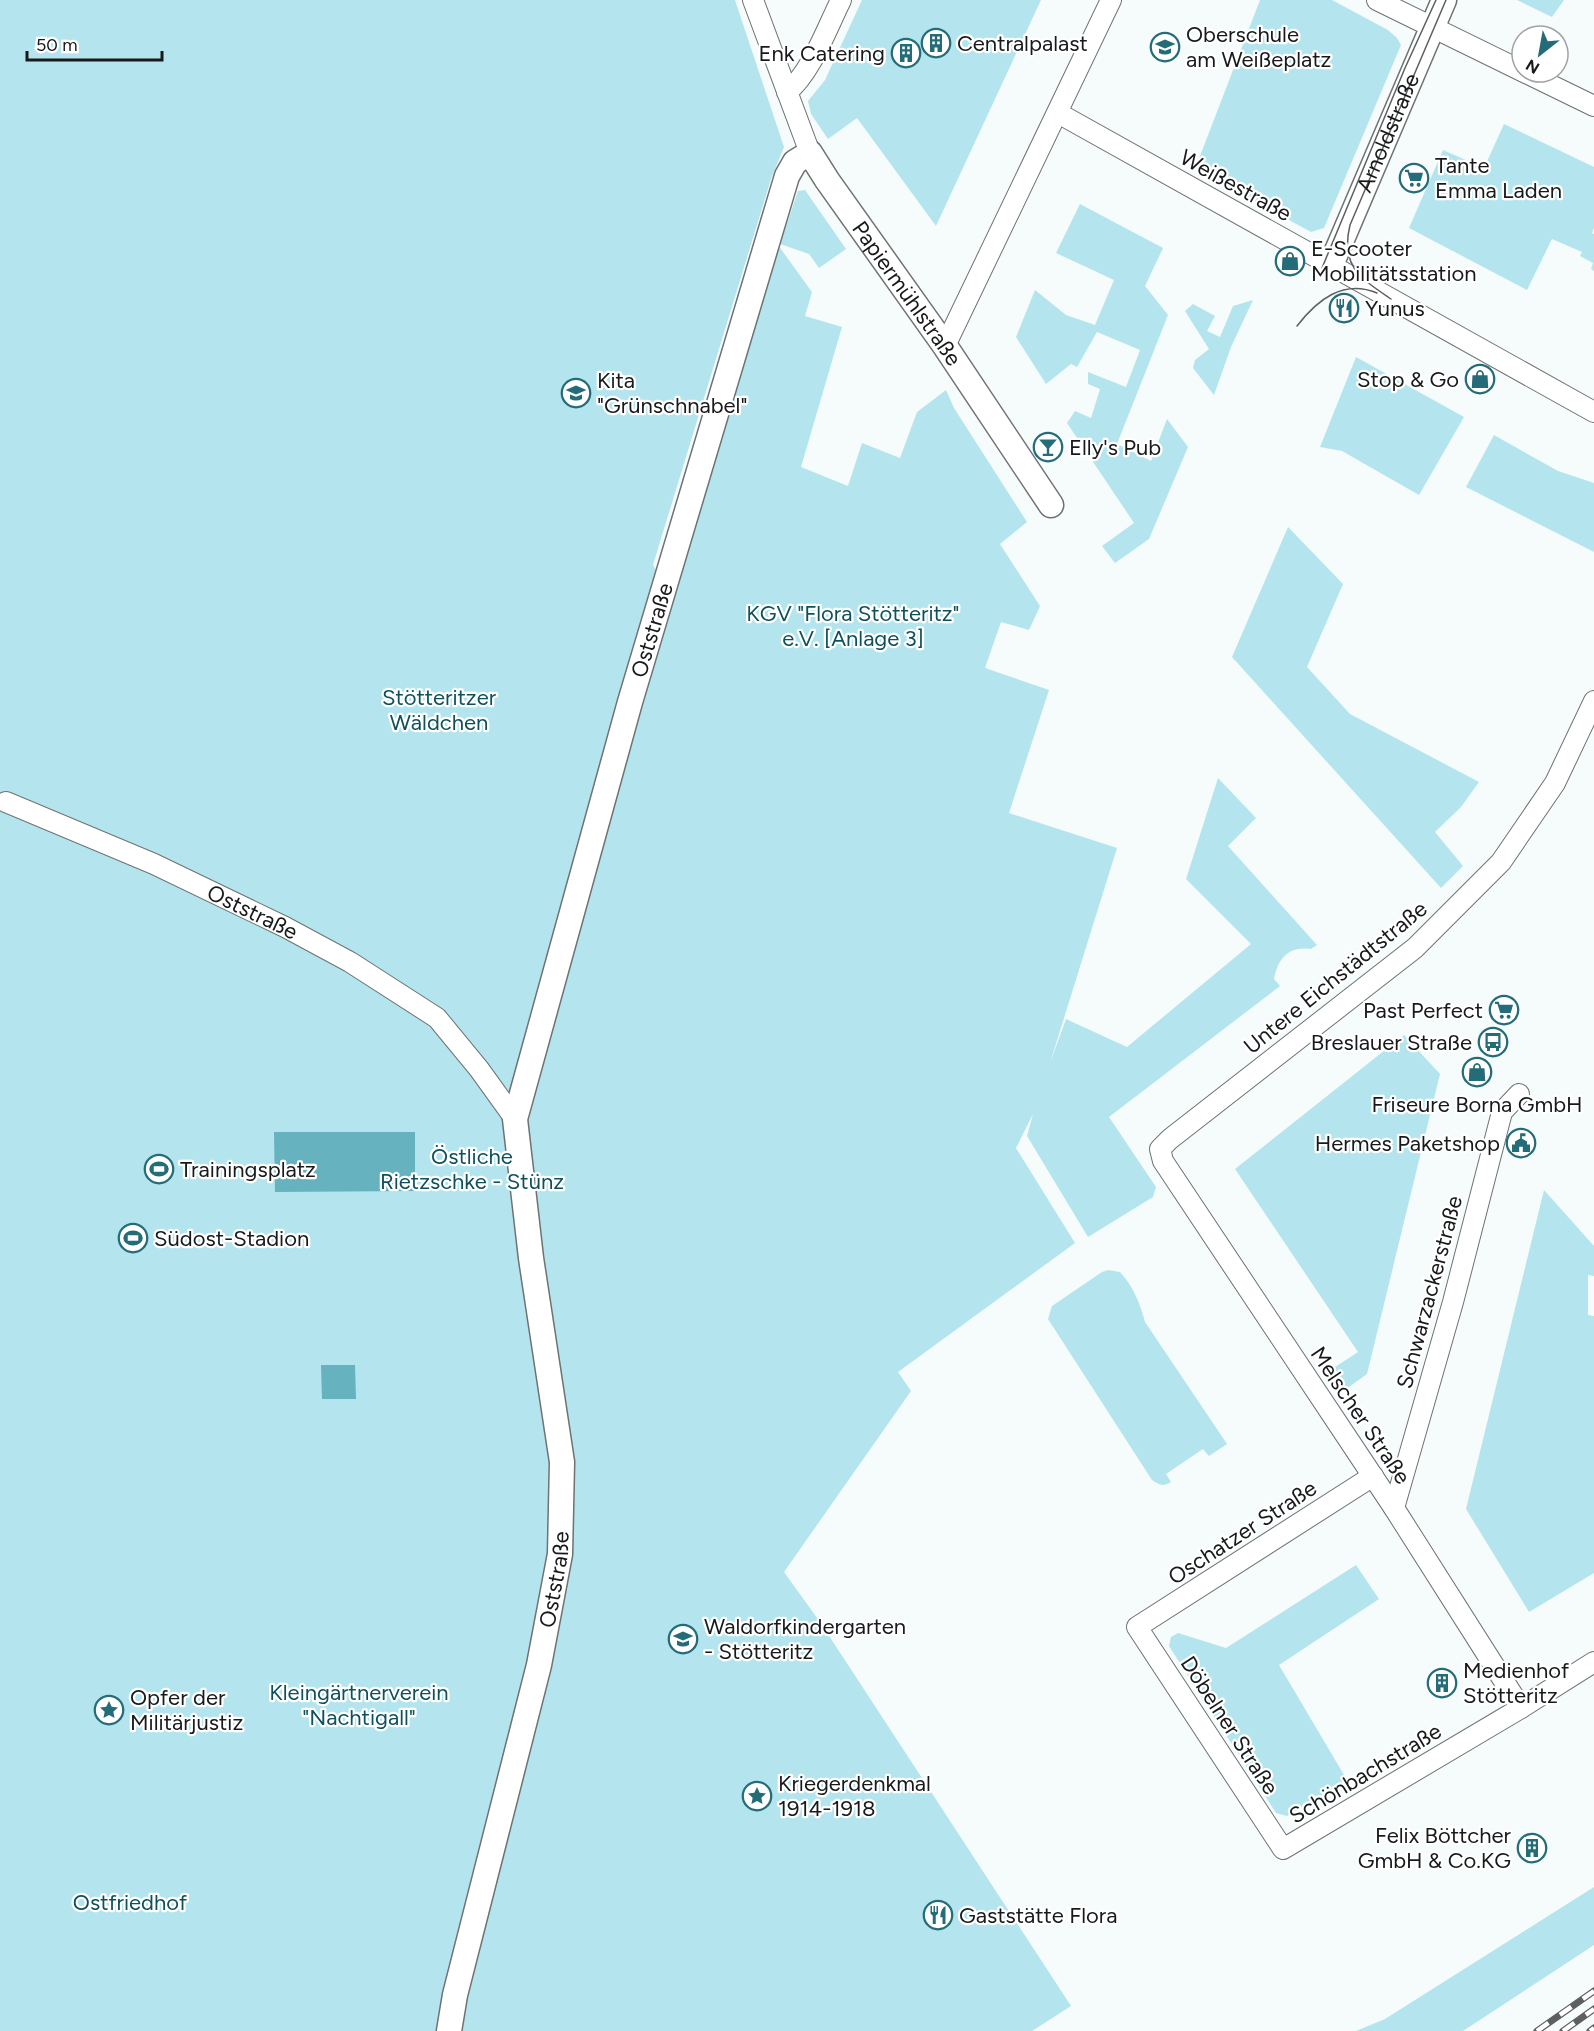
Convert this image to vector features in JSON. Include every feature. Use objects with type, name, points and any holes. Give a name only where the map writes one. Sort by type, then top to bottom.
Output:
[{"type":"street","name":"Papiermühlstraße","points":[[753,0],[810,153],[945,346],[1052,505]]},
{"type":"street","points":[[787,92],[795,86],[813,58],[841,0]]},
{"type":"street","points":[[945,346],[1111,0]]},
{"type":"street","points":[[1377,0],[1510,66]]},
{"type":"street","name":"Arnoldstraße","points":[[1331,265],[1444,0]]},
{"type":"street","points":[[1548,84],[1594,106]]},
{"type":"street","name":"Weißestraße","points":[[1058,113],[1594,412]]},
{"type":"street","name":"Oststraße","points":[[448,2031],[455,1995],[537,1676],[560,1554],[562,1462],[531,1258],[515,1119],[630,702],[754,283],[787,176],[795,162],[810,153]]},
{"type":"street","name":"Untere Eichstädtstraße","points":[[1160,1149],[1415,948],[1501,862],[1555,783],[1594,701]]},
{"type":"street","name":"Oststraße","points":[[6,802],[154,864],[285,927],[350,962],[437,1018],[515,1119]]},
{"type":"street","name":"Schwarzackerstraße","points":[[1394,1508],[1453,1302],[1502,1112],[1519,1094]]},
{"type":"street","name":"Melscher Straße","points":[[1160,1149],[1163,1161],[1394,1508],[1521,1707]]},
{"type":"street","name":"Oschatzer Straße","points":[[1137,1627],[1372,1476]]},
{"type":"street","name":"Döbelner Straße","points":[[1137,1627],[1283,1850]]},
{"type":"street","name":"Schönbachstraße","points":[[1283,1850],[1594,1662]]},
{"type":"green space","name":"Östliche Rietzschke - Stünz","points":[[0,0],[735,0],[784,147],[771,179],[653,565],[669,591],[778,245],[812,292],[805,316],[842,327],[801,467],[848,486],[862,443],[900,458],[917,412],[946,390],[954,408],[1027,522],[1000,544],[1040,606],[1029,630],[1001,622],[985,668],[1049,690],[1009,813],[1117,848],[1050,1063],[1066,1019],[1127,1047],[1251,944],[1186,879],[1218,778],[1256,818],[1228,846],[1317,945],[1311,949],[1296,949],[1286,955],[1278,965],[1274,979],[1280,986],[1109,1117],[1156,1187],[1153,1197],[1088,1237],[1027,1136],[1033,1114],[1016,1148],[1075,1243],[898,1372],[911,1391],[784,1572],[820,1622],[1071,2006],[1032,2031],[0,2031]]},
{"type":"green space","points":[[862,0],[1041,0],[936,226],[857,118],[828,139],[811,114],[808,101],[825,80]]},
{"type":"green space","points":[[1260,0],[1332,0],[1388,30],[1401,45],[1324,228],[1311,232],[1195,169]]},
{"type":"green space","points":[[1517,0],[1564,0],[1552,17]]},
{"type":"green space","points":[[1504,124],[1594,167],[1594,228],[1592,233],[1594,234],[1594,271],[1591,269],[1593,263],[1580,256],[1582,252],[1552,239],[1527,290],[1409,228],[1443,150],[1484,168]]},
{"type":"green space","points":[[805,190],[846,249],[819,268],[809,254],[780,244],[798,191]]},
{"type":"green space","points":[[1080,204],[1163,248],[1145,286],[1168,315],[1117,444],[1151,461],[1167,419],[1188,447],[1149,539],[1115,563],[1102,546],[1134,523],[1067,423],[1075,411],[1091,418],[1100,389],[1088,384],[1088,372],[1126,387],[1140,350],[1097,332],[1077,367],[1071,364],[1046,384],[1016,337],[1035,290],[1066,315],[1095,325],[1114,280],[1056,253]]},
{"type":"green space","points":[[1253,300],[1231,347],[1214,395],[1193,368],[1195,360],[1209,349],[1185,311],[1193,304],[1215,316],[1207,331],[1220,337],[1233,306]]},
{"type":"green space","points":[[1356,357],[1464,417],[1419,495],[1342,451],[1320,447]]},
{"type":"green space","points":[[1494,435],[1558,471],[1594,483],[1594,552],[1466,487]]},
{"type":"green space","points":[[1288,527],[1343,584],[1307,667],[1350,714],[1479,782],[1461,807],[1435,832],[1463,866],[1441,888],[1232,657]]},
{"type":"green space","points":[[1404,1035],[1440,1074],[1367,1374],[1339,1394],[1326,1373],[1358,1352],[1235,1169]]},
{"type":"green space","points":[[1544,1190],[1594,1246],[1594,1276],[1588,1275],[1588,1315],[1594,1316],[1594,1573],[1529,1612],[1466,1509]]},
{"type":"green space","points":[[1108,1270],[1120,1272],[1129,1283],[1145,1322],[1227,1444],[1209,1456],[1203,1449],[1166,1474],[1171,1482],[1163,1485],[1152,1480],[1048,1319],[1052,1306]]},
{"type":"green space","points":[[1356,1565],[1379,1599],[1279,1665],[1347,1780],[1287,1816],[1276,1813],[1169,1646],[1171,1637],[1178,1633],[1226,1648]]},
{"type":"green space","points":[[1594,1887],[1594,1945],[1463,2031],[1356,2031],[1385,2019]]},
{"type":"shaded area","points":[[274,1132],[415,1132],[415,1191],[275,1192]]},
{"type":"shaded area","points":[[321,1365],[355,1365],[356,1399],[322,1399]]},
{"type":"tram line","points":[[1322,268],[1405,68],[1436,0]]},
{"type":"tram line","points":[[1391,299],[1362,277],[1350,261],[1348,251],[1350,225],[1446,0]]},
{"type":"tram line","points":[[1297,326],[1313,308],[1332,294],[1353,289],[1365,289],[1377,293]]},
{"type":"railway","points":[[1537,2031],[1594,1991]]},
{"type":"railway","points":[[1563,2031],[1594,2009]]},
{"type":"railway","points":[[1590,2031],[1594,2028]]},
{"type":"place","name":"Centralpalast","points":[[936,43]]},
{"type":"place","name":"Oberschule am Weißeplatz","points":[[1165,47]]},
{"type":"place","name":"Enk Catering","points":[[906,53]]},
{"type":"place","name":"Tante Emma Laden","points":[[1414,178]]},
{"type":"place","name":"E-Scooter Mobilitätsstation","points":[[1290,261]]},
{"type":"place","name":"Yunus","points":[[1344,308]]},
{"type":"place","name":"Stop & Go","points":[[1480,379]]},
{"type":"place","name":"Kita \"Grünschnabel\"","points":[[576,393]]},
{"type":"place","name":"Elly's Pub","points":[[1048,447]]},
{"type":"place","name":"Past Perfect","points":[[1504,1010]]},
{"type":"place","name":"Breslauer Straße","points":[[1493,1042]]},
{"type":"place","name":"Friseure Borna GmbH","points":[[1477,1072]]},
{"type":"place","name":"Hermes Paketshop","points":[[1521,1143]]},
{"type":"place","name":"Trainingsplatz","points":[[159,1169]]},
{"type":"place","name":"Südost-Stadion","points":[[133,1238]]},
{"type":"place","name":"Waldorfkindergarten - Stötteritz","points":[[683,1639]]},
{"type":"place","name":"Medienhof Stötteritz","points":[[1442,1683]]},
{"type":"place","name":"Opfer der Militärjustiz","points":[[109,1710]]},
{"type":"place","name":"Kriegerdenkmal 1914-1918","points":[[757,1796]]},
{"type":"place","name":"Felix Böttcher GmbH & Co.KG","points":[[1532,1848]]},
{"type":"place","name":"Gaststätte Flora","points":[[938,1915]]},
{"type":"park label","name":"KGV \"Flora Stötteritz\" e.V. [Anlage 3]","points":[[853,626]]},
{"type":"park label","name":"Stötteritzer Wäldchen","points":[[439,710]]},
{"type":"park label","name":"Kleingärtnerverein \"Nachtigall\"","points":[[359,1704]]},
{"type":"park label","name":"Ostfriedhof","points":[[130,1902]]}]
